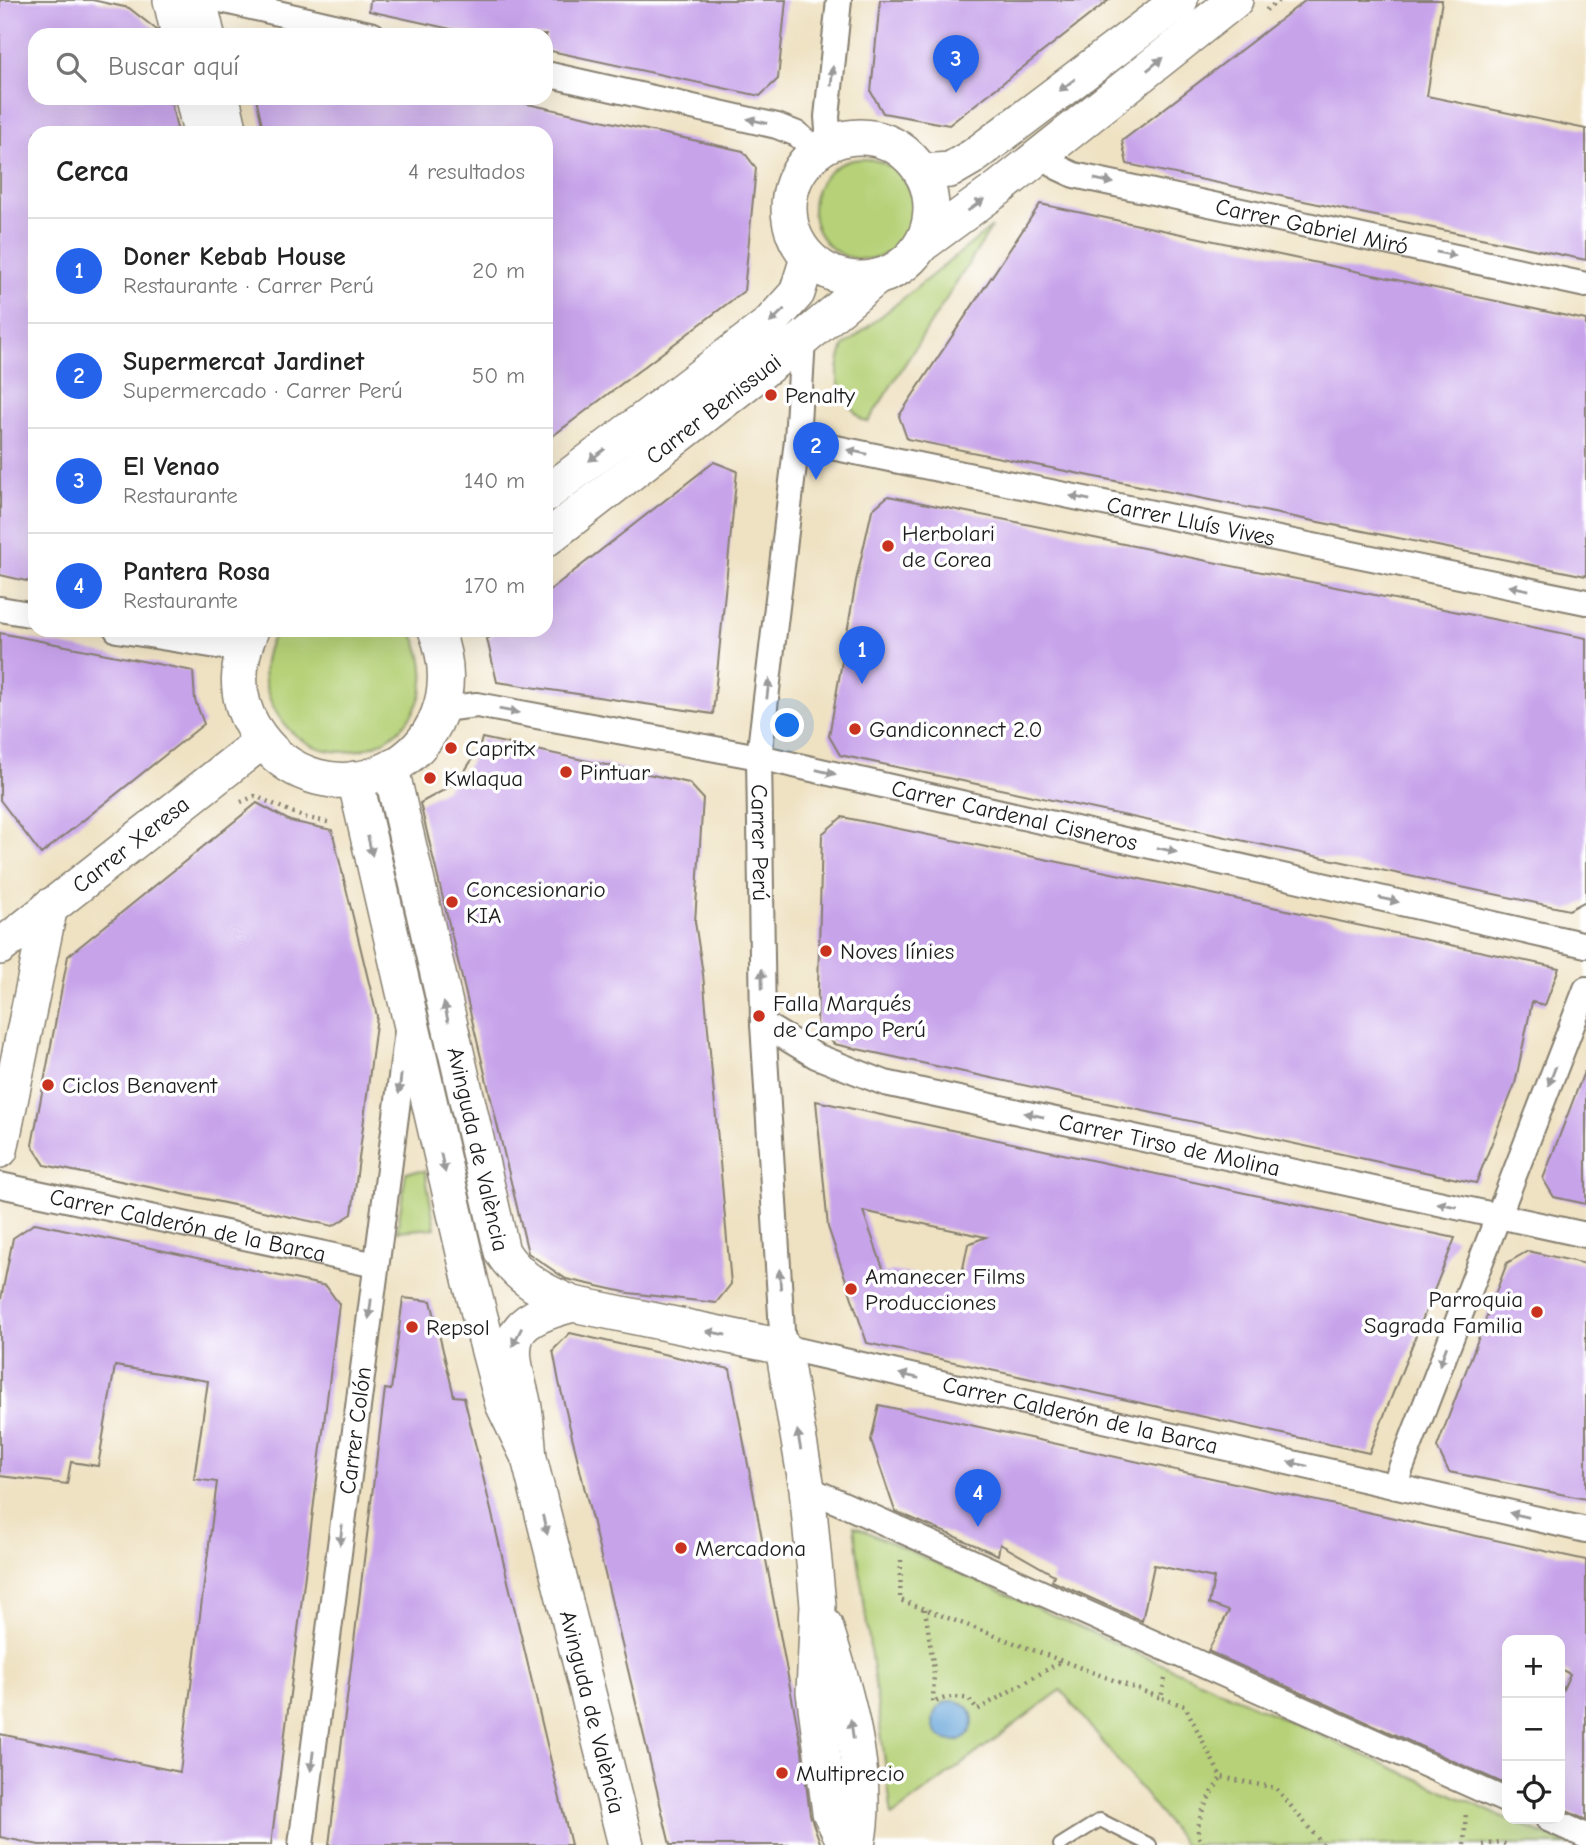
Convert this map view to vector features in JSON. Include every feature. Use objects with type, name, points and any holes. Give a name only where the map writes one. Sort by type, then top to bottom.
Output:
[{"type":"street","points":[[171,0],[177,28]]},
{"type":"street","points":[[199,0],[205,28]]},
{"type":"street","points":[[220,0],[342,28]]},
{"type":"street","points":[[823,147],[839,0]]},
{"type":"street","points":[[922,172],[950,170],[974,156],[1180,0]]},
{"type":"street","points":[[921,245],[929,228],[929,189],[922,172],[908,155],[891,144],[870,138],[850,138],[823,147],[803,165],[793,183],[789,202],[790,222],[796,241],[808,258],[828,272],[852,279],[877,277],[902,265],[921,245],[1043,153],[1246,8]]},
{"type":"street","points":[[553,76],[777,126],[823,147]]},
{"type":"street","points":[[195,105],[199,126]]},
{"type":"street","points":[[224,105],[228,126]]},
{"type":"street","name":"Carrer Gabriel Miró","points":[[1043,153],[1059,168],[1074,175],[1586,285]]},
{"type":"street","name":"Carrer Benissuai","points":[[553,489],[769,324],[797,293],[808,258]]},
{"type":"street","name":"Carrer Benissuai","points":[[553,534],[803,339],[877,277]]},
{"type":"street","name":"Carrer Perú","points":[[783,1347],[763,1024],[760,757],[797,440],[803,339]]},
{"type":"street","name":"Carrer Lluís Vives","points":[[797,440],[1586,602]]},
{"type":"street","points":[[0,609],[28,614]]},
{"type":"street","points":[[207,637],[246,640],[239,674],[241,698],[249,720],[262,741],[280,759],[303,772],[329,779],[355,779],[391,769],[413,753],[430,733],[442,709],[447,681],[445,653],[439,637]]},
{"type":"street","name":"Carrer Cardenal Cisneros","points":[[442,709],[477,705],[760,757],[1586,945]]},
{"type":"street","name":"Carrer Xeresa","points":[[0,947],[262,741]]},
{"type":"street","name":"Avinguda de València","points":[[391,769],[502,1252],[513,1270],[544,1293],[573,1304]]},
{"type":"street","name":"Avinguda de València","points":[[355,779],[503,1404],[529,1458]]},
{"type":"street","points":[[0,1150],[50,906]]},
{"type":"street","points":[[0,970],[10,975],[21,989],[27,1014]]},
{"type":"street","points":[[1394,1486],[1586,989]]},
{"type":"street","name":"Carrer Colón","points":[[301,1845],[409,1016]]},
{"type":"street","name":"Carrer Tirso de Molina","points":[[763,1024],[816,1056],[886,1083],[1586,1235]]},
{"type":"street","name":"Carrer Calderón de la Barca","points":[[0,1185],[376,1265]]},
{"type":"street","name":"Avinguda de València","points":[[573,1304],[550,1310],[524,1325],[516,1335],[511,1350],[525,1417],[529,1458],[625,1845]]},
{"type":"street","name":"Carrer Calderón de la Barca","points":[[573,1304],[783,1347],[1586,1530]]},
{"type":"street","points":[[783,1347],[807,1488],[818,1605],[814,1692],[830,1812],[846,1845]]},
{"type":"street","points":[[807,1488],[1502,1799]]},
{"type":"street","points":[[818,1605],[847,1695],[863,1815],[857,1845]]},
{"type":"street","points":[[1559,1824],[1586,1836]]},
{"type":"lane","points":[[1060,1845],[1100,1820],[1150,1845]]},
{"type":"path","points":[[1246,8],[1280,0]]},
{"type":"path","points":[[231,806],[255,796],[303,817],[343,825]]},
{"type":"path","points":[[902,1532],[900,1600],[1185,1706],[1221,1777]]},
{"type":"path","points":[[925,1609],[934,1670],[933,1703],[944,1697],[957,1696],[969,1699],[977,1710],[1063,1661]]},
{"type":"path","points":[[1161,1698],[1171,1651]]},
{"type":"path","points":[[1221,1777],[1276,1788],[1323,1845]]},
{"type":"path","points":[[1203,1845],[1198,1838],[1198,1824],[1221,1777]]},
{"type":"path","points":[[1483,1845],[1500,1842],[1507,1845]]},
{"type":"green space","points":[[863,159],[891,167],[905,181],[913,209],[905,237],[891,251],[863,259],[835,251],[821,237],[813,209],[821,181],[835,167]]},
{"type":"green space","points":[[992,227],[868,422],[862,420],[839,386],[838,368],[844,346]]},
{"type":"green space","points":[[273,637],[413,637],[423,669],[418,702],[401,728],[375,745],[344,752],[313,746],[286,726],[267,691],[265,659]]},
{"type":"green space","points":[[425,1171],[435,1228],[397,1231],[406,1172]]},
{"type":"green space","points":[[854,1526],[1502,1817],[1502,1824],[1519,1824],[1569,1845],[1185,1845],[1061,1690],[892,1816]]},
{"type":"water","points":[[953,1701],[961,1702],[967,1707],[972,1713],[972,1729],[967,1735],[961,1740],[953,1741],[945,1740],[939,1735],[934,1729],[933,1721],[934,1713],[939,1707],[945,1702]]},
{"type":"building","points":[[0,0],[92,0],[129,8],[154,28],[28,28],[28,105],[172,105],[176,126],[28,126],[28,581],[0,575]]},
{"type":"building","points":[[370,0],[786,0],[778,79],[760,96],[553,52],[553,28],[446,28],[369,11]]},
{"type":"building","points":[[880,0],[1109,0],[949,125],[883,113],[871,92]]},
{"type":"building","points":[[1306,0],[1442,0],[1427,96],[1586,129],[1586,260],[1127,164],[1122,141]]},
{"type":"building","points":[[258,105],[532,105],[743,151],[756,168],[744,291],[553,436],[553,126],[262,126]]},
{"type":"building","points":[[1040,204],[1586,320],[1586,576],[907,439],[899,416]]},
{"type":"building","points":[[714,462],[737,471],[713,714],[497,682],[487,639],[553,637],[553,588]]},
{"type":"building","points":[[888,496],[1586,638],[1586,901],[1569,910],[840,755],[829,736],[856,581],[872,510]]},
{"type":"building","points":[[0,633],[193,671],[195,700],[204,724],[41,854],[0,800]]},
{"type":"building","points":[[482,738],[689,783],[703,798],[695,922],[703,974],[731,1284],[716,1303],[629,1293],[566,1279],[528,1253],[420,803],[446,789],[464,772],[479,749]]},
{"type":"building","points":[[257,803],[290,821],[332,830],[377,1016],[352,1214],[333,1226],[45,1165],[32,1145],[68,956]]},
{"type":"building","points":[[842,817],[1559,968],[1545,1005],[1532,1002],[1515,1084],[1476,1183],[834,1044],[817,1025],[822,834]]},
{"type":"building","points":[[1584,1072],[1586,1204],[1554,1197],[1543,1179]]},
{"type":"building","points":[[816,1101],[1455,1238],[1369,1453],[867,1343],[828,1227]],"holes":[[[863,1211],[986,1237],[968,1244],[960,1283],[892,1271],[885,1274]]]},
{"type":"building","points":[[35,1223],[326,1286],[339,1304],[271,1845],[39,1845],[0,1837],[0,1734],[180,1772],[217,1482],[194,1479],[208,1381],[115,1366],[98,1466],[71,1462],[67,1484],[0,1476],[0,1304],[13,1238]]},
{"type":"building","points":[[1528,1251],[1586,1264],[1586,1499],[1449,1472],[1437,1447],[1507,1263]]},
{"type":"building","points":[[403,1298],[431,1301],[454,1396],[464,1397],[571,1845],[329,1845],[385,1389],[391,1390]]},
{"type":"building","name":"Mercadona","points":[[570,1333],[730,1369],[802,1751],[810,1815],[821,1845],[670,1845],[559,1382],[553,1350]]},
{"type":"building","points":[[879,1405],[1586,1560],[1586,1820],[1565,1810],[1565,1685],[1570,1674],[1565,1672],[1565,1635],[1502,1635],[1502,1783],[1208,1651],[1229,1611],[1209,1604],[1214,1578],[1154,1565],[1142,1621],[1052,1581],[1054,1575],[1000,1544],[998,1555],[895,1511],[871,1440]]},
{"type":"place","name":"El Venao","points":[[956,93]]},
{"type":"place","name":"Penalty","points":[[771,395]]},
{"type":"place","name":"Supermercat Jardinet","points":[[816,480]]},
{"type":"place","name":"Herbolari de Corea","points":[[888,546]]},
{"type":"place","name":"Doner Kebab House","points":[[862,684]]},
{"type":"place","name":"Gandiconnect 2.0","points":[[855,729]]},
{"type":"place","name":"Capritx","points":[[451,748]]},
{"type":"place","name":"Pintuar","points":[[566,772]]},
{"type":"place","name":"Kwlaqua","points":[[430,778]]},
{"type":"place","name":"Concesionario KIA","points":[[452,902]]},
{"type":"place","name":"Noves línies","points":[[826,951]]},
{"type":"place","name":"Falla Marqués de Campo Perú","points":[[759,1016]]},
{"type":"place","name":"Ciclos Benavent","points":[[48,1085]]},
{"type":"place","name":"Amanecer Films Producciones","points":[[851,1289]]},
{"type":"place","name":"Parroquia Sagrada Familia","points":[[1537,1312]]},
{"type":"place","name":"Repsol","points":[[412,1327]]},
{"type":"place","name":"Pantera Rosa","points":[[978,1527]]},
{"type":"place","name":"Mercadona","points":[[681,1548]]},
{"type":"place","name":"Multiprecio","points":[[782,1773]]}]
